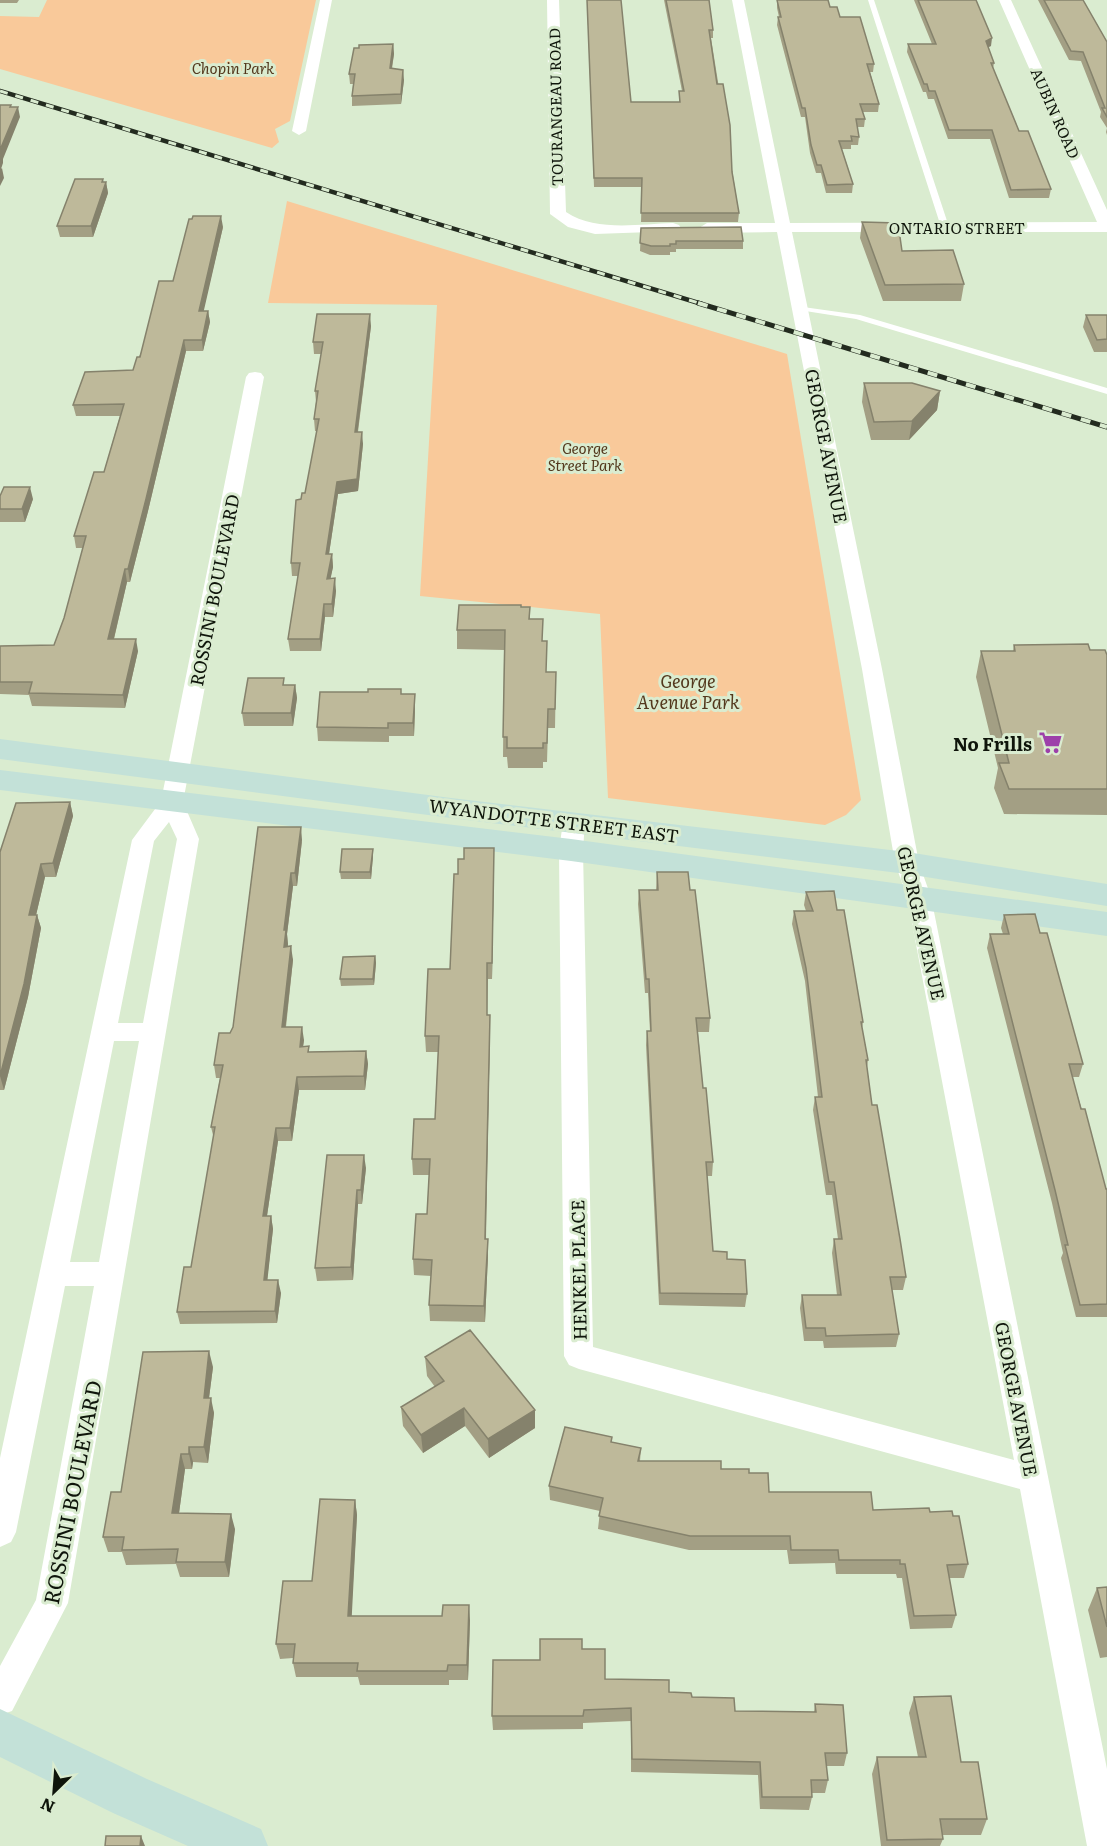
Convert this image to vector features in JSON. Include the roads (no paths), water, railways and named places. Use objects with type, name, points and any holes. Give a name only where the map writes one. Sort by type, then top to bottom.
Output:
[{"type":"main road","name":"WYANDOTTE STREET EAST","points":[[0,749],[451,808],[573,836],[920,897],[1107,924]]},
{"type":"main road","name":"WYANDOTTE STREET EAST","points":[[0,780],[172,802],[907,863],[1107,895]]},
{"type":"main road","points":[[0,1732],[130,1796],[244,1846]]},
{"type":"street","points":[[299,131],[326,0]]},
{"type":"street","name":"TOURANGEAU ROAD","points":[[553,0],[558,214]]},
{"type":"street","name":"GEORGE AVENUE","points":[[738,0],[868,647],[907,863],[920,897],[1105,1846]]},
{"type":"street","name":"AUBIN ROAD","points":[[1005,0],[1107,227]]},
{"type":"street","name":"ONTARIO STREET","points":[[558,214],[573,224],[595,229],[1107,227]]},
{"type":"street","name":"ROSSINI BOULEVARD","points":[[0,1532],[143,840],[172,802],[179,771],[255,377]]},
{"type":"street","name":"ROSSINI BOULEVARD","points":[[0,1699],[52,1603],[188,839],[172,802]]},
{"type":"street","name":"HENKEL PLACE","points":[[573,836],[579,1356],[1033,1479]]},
{"type":"street","points":[[103,1032],[153,1032]]},
{"type":"street","points":[[54,1274],[111,1274]]},
{"type":"lane","points":[[871,0],[945,227]]},
{"type":"lane","points":[[799,308],[857,317],[1107,391]]},
{"type":"railway","points":[[0,91],[702,304]]},
{"type":"railway","points":[[698,303],[1107,427]]},
{"type":"place","name":"No Frills","points":[[1050,743]]},
{"type":"park label","name":"Chopin Park","points":[[233,67]]},
{"type":"park label","name":"George Street Park","points":[[585,456]]},
{"type":"park label","name":"George Avenue Park","points":[[688,690]]}]
